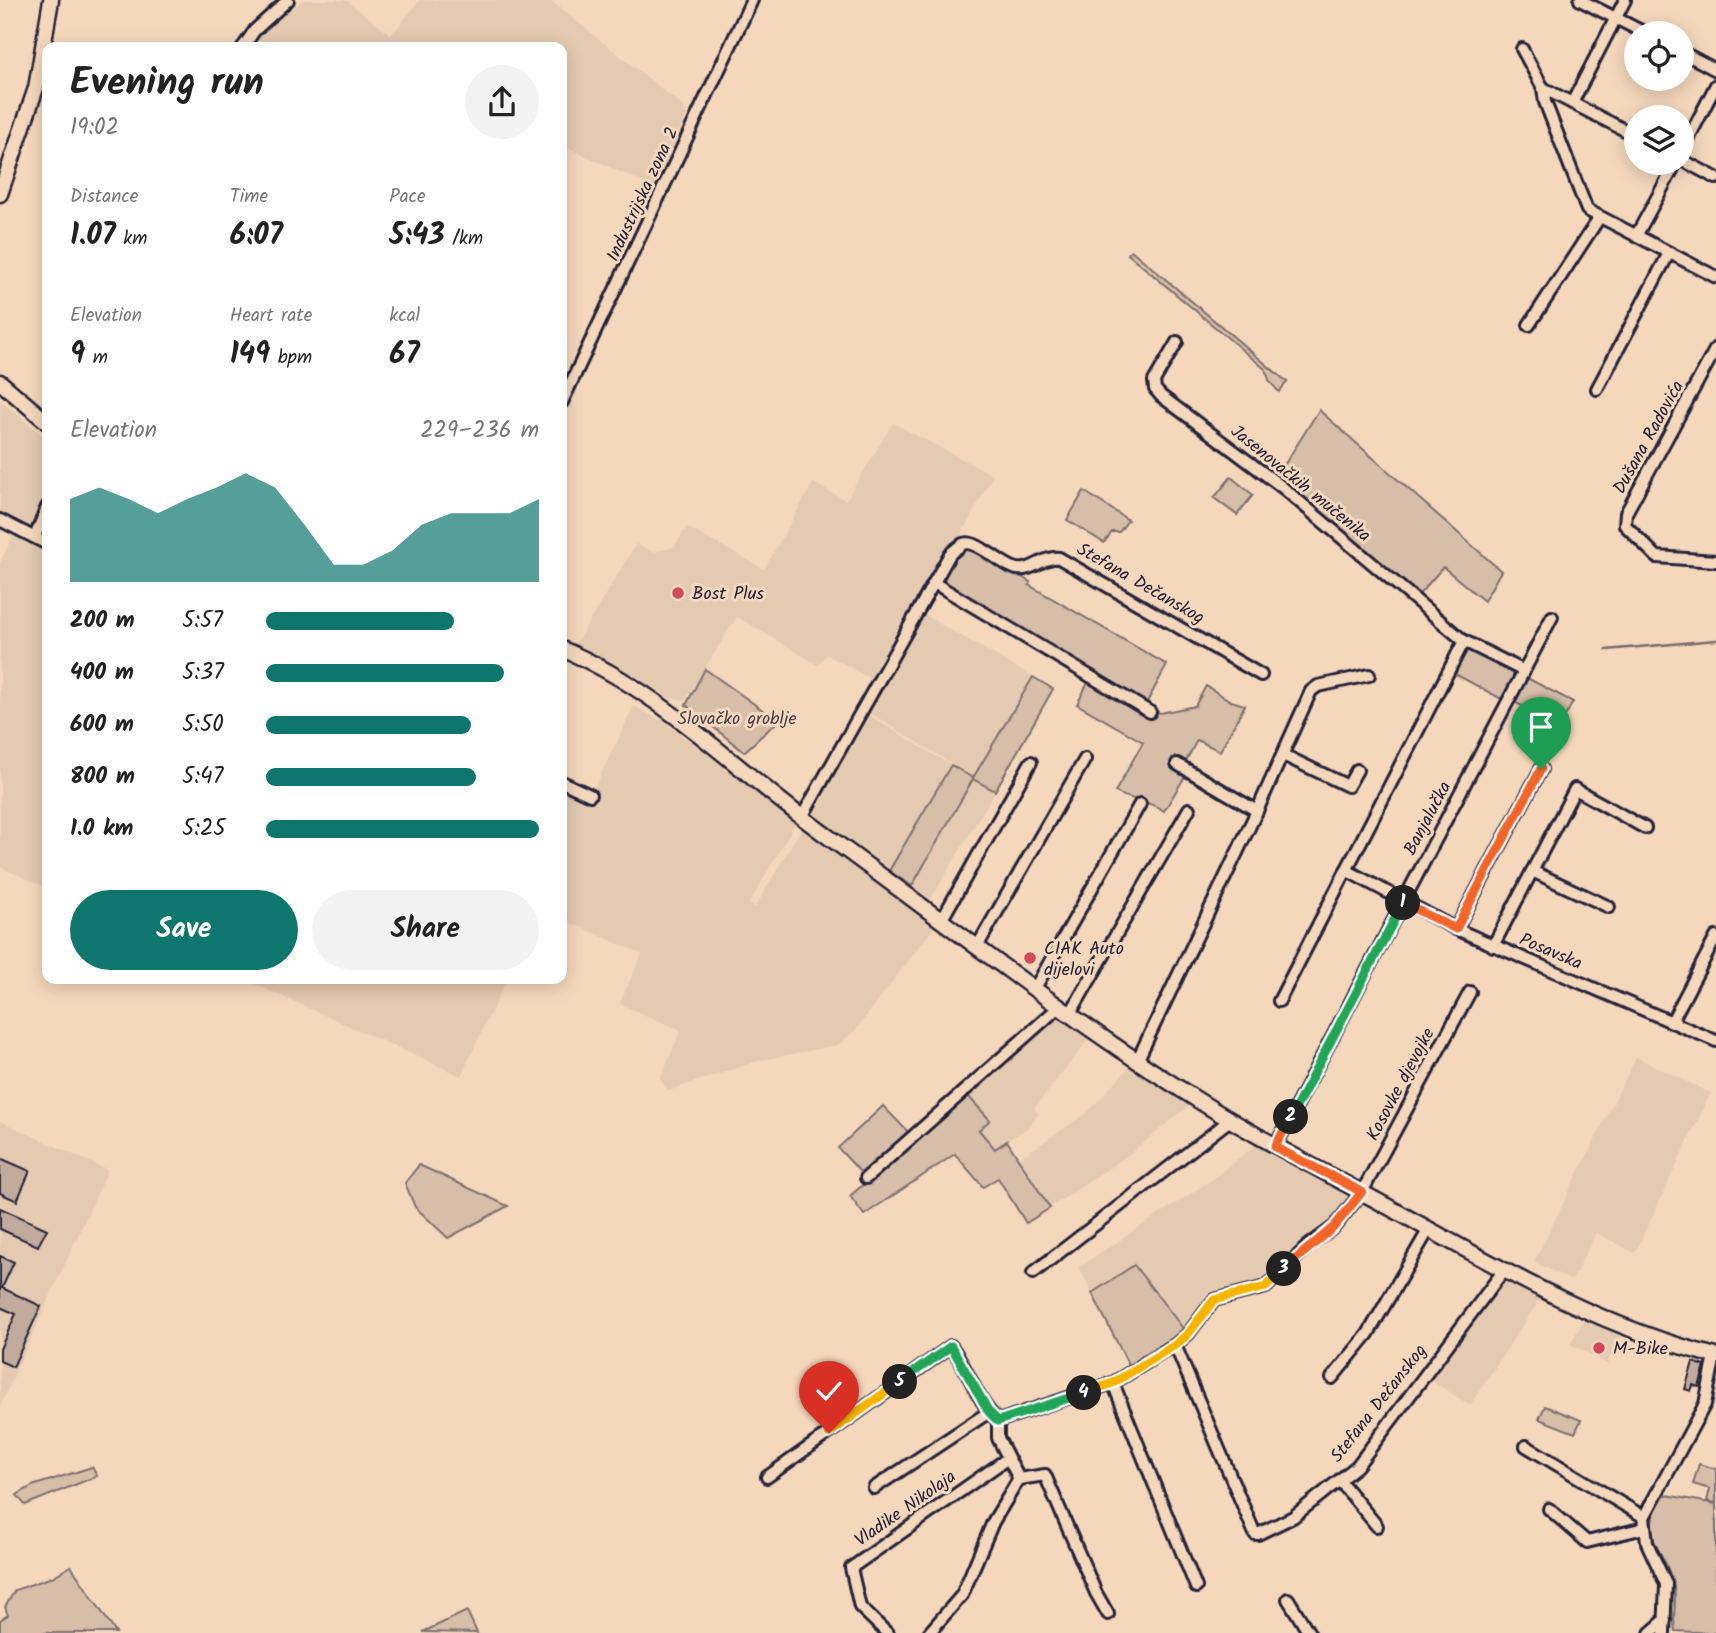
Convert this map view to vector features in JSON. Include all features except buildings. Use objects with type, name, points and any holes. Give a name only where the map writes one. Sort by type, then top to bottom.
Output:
[{"type":"main road","points":[[44,42],[51,0]]},
{"type":"main road","points":[[0,194],[36,88],[42,53]]},
{"type":"main road","points":[[0,186],[8,172]]},
{"type":"main road","points":[[0,373],[24,404]]},
{"type":"main road","points":[[0,382],[42,420]]},
{"type":"main road","points":[[567,651],[613,673],[663,706],[802,817],[1065,1010],[1137,1061],[1230,1120],[1504,1270],[1611,1321],[1659,1340],[1716,1356]]},
{"type":"street","points":[[247,42],[255,30],[288,0]]},
{"type":"street","name":"Industrijska zona 2","points":[[567,391],[752,0]]},
{"type":"street","points":[[1580,0],[1624,22]]},
{"type":"street","points":[[1572,103],[1625,0]]},
{"type":"street","points":[[1522,49],[1543,88],[1545,102],[1587,210],[1716,277]]},
{"type":"street","points":[[1694,58],[1716,70]]},
{"type":"street","points":[[1694,128],[1716,85]]},
{"type":"street","points":[[1543,88],[1624,130]]},
{"type":"street","points":[[1694,166],[1716,178]]},
{"type":"street","points":[[1636,236],[1669,175]]},
{"type":"street","points":[[1529,325],[1599,218]]},
{"type":"street","points":[[1597,389],[1669,253]]},
{"type":"street","name":"Jasenovačkih mučenika","points":[[1177,342],[1154,380],[1155,389],[1161,396],[1282,487],[1464,641],[1524,671]]},
{"type":"street","name":"Dušana Radovića","points":[[1716,348],[1625,518],[1625,525],[1657,557],[1716,561]]},
{"type":"street","points":[[0,520],[41,541]]},
{"type":"street","name":"Stefana Dečanskog","points":[[934,583],[950,554],[961,544],[972,544],[1016,569],[1026,569],[1050,557],[1059,558],[1261,675]]},
{"type":"street","points":[[802,817],[934,583],[1150,712]]},
{"type":"street","name":"Banjalučka","points":[[1275,1147],[1552,617]]},
{"type":"street","points":[[1279,1001],[1464,641]]},
{"type":"street","points":[[1137,1061],[1258,811],[1311,691],[1318,686],[1369,675]]},
{"type":"street","points":[[1283,755],[1348,786],[1357,770]]},
{"type":"street","points":[[978,945],[1085,759]]},
{"type":"street","points":[[942,919],[1031,762]]},
{"type":"street","points":[[1177,764],[1258,811]]},
{"type":"street","points":[[1456,929],[1541,769]]},
{"type":"street","points":[[567,784],[590,795]]},
{"type":"street","name":"Posavska","points":[[1645,828],[1575,789],[1493,946],[1716,1041]]},
{"type":"street","points":[[1035,988],[1140,804]]},
{"type":"street","points":[[866,1178],[1065,1010],[1189,809]]},
{"type":"street","points":[[1346,870],[1493,946]]},
{"type":"street","points":[[1532,871],[1609,907]]},
{"type":"street","points":[[1672,1021],[1716,937]]},
{"type":"street","name":"Kosovke djevojke","points":[[1362,1192],[1470,992]]},
{"type":"street","points":[[1033,1273],[1230,1120]]},
{"type":"street","points":[[998,1421],[1113,1383],[1175,1345],[1188,1334],[1214,1300],[1266,1287],[1308,1246],[1334,1227],[1362,1192]]},
{"type":"street","points":[[1332,1378],[1368,1334],[1429,1229]]},
{"type":"street","name":"Stefana Dečanskog","points":[[1175,1345],[1255,1534],[1293,1517],[1357,1466],[1504,1270]]},
{"type":"street","points":[[767,1477],[951,1346],[989,1412],[998,1421],[998,1437],[1019,1479]]},
{"type":"street","points":[[1664,1633],[1666,1584],[1647,1543],[1644,1522],[1650,1501],[1705,1404],[1716,1356]]},
{"type":"street","points":[[1113,1383],[1196,1587]]},
{"type":"street","name":"Vladike Nikolaja","points":[[874,1488],[989,1412]]},
{"type":"street","points":[[1526,1446],[1644,1522]]},
{"type":"street","name":"Vladike Nikolaja","points":[[887,1633],[859,1607],[851,1568],[1009,1458]]},
{"type":"street","points":[[1019,1479],[1045,1475],[1096,1593],[1108,1614]]},
{"type":"street","points":[[929,1633],[962,1595],[993,1522],[1019,1479]]},
{"type":"street","points":[[1340,1481],[1377,1526]]},
{"type":"street","points":[[1549,1509],[1568,1529],[1587,1542],[1644,1522]]},
{"type":"street","points":[[1288,1599],[1309,1633]]},
{"type":"street","points":[[1650,1633],[1666,1616]]},
{"type":"street","points":[[1666,1616],[1670,1633]]},
{"type":"shaded area","points":[[303,0],[346,0],[391,35],[420,0],[550,0],[683,106],[687,115],[655,188],[567,147],[567,42],[255,42],[265,29]]},
{"type":"shaded area","points":[[0,400],[42,435],[42,886],[0,867],[0,563],[19,522],[0,512]]},
{"type":"shaded area","points":[[893,423],[993,475],[957,543],[947,547],[874,681],[826,654],[818,665],[737,617],[685,700],[669,698],[576,643],[636,544],[653,552],[674,547],[687,527],[764,569],[813,483],[846,500]]},
{"type":"shaded area","points":[[923,614],[1033,677],[974,777],[868,712]]},
{"type":"shaded area","points":[[634,706],[666,723],[796,822],[749,904],[755,907],[802,827],[935,926],[855,1031],[838,1045],[758,1061],[668,1091],[660,1079],[681,1030],[619,1004],[642,954],[567,921],[567,777],[594,789]]},
{"type":"shaded area","points":[[867,714],[951,765],[889,871],[809,813]]},
{"type":"shaded area","points":[[973,779],[995,791],[930,901],[912,886]]},
{"type":"shaded area","points":[[254,984],[504,984],[461,1076]]},
{"type":"shaded area","points":[[1055,1014],[1089,1039],[1034,1109],[1039,1114],[1027,1128],[995,1149],[979,1129],[989,1120],[967,1095]]},
{"type":"shaded area","points":[[1636,1057],[1711,1093],[1635,1253],[1596,1233],[1572,1281],[1534,1262]]},
{"type":"shaded area","points":[[1131,1065],[1191,1104],[1134,1151],[1050,1208],[1018,1159],[1087,1113]]},
{"type":"shaded area","points":[[0,1121],[108,1170],[0,1406]]},
{"type":"shaded area","points":[[1256,1145],[1353,1198],[1331,1225],[1267,1282],[1210,1297],[1201,1305],[1185,1331],[1134,1265],[1092,1293],[1079,1267],[1208,1182]]},
{"type":"shaded area","points":[[1498,1275],[1541,1298],[1470,1405],[1422,1375]]},
{"type":"shaded area","points":[[1585,1318],[1620,1335],[1607,1364],[1570,1344]]},
{"type":"green space","points":[[1131,250],[1287,382],[1279,392],[1270,382],[1265,369],[1128,254]]},
{"type":"green space","points":[[1319,410],[1501,571],[1484,601],[1443,567],[1417,597],[1276,478]]},
{"type":"green space","points":[[1231,477],[1253,495],[1237,515],[1214,498]]},
{"type":"green space","points":[[1084,491],[1128,520],[1119,532],[1112,532],[1104,543],[1067,520]]},
{"type":"green space","points":[[973,547],[1030,582],[1029,585],[1167,665],[1146,704],[1160,713],[1195,706],[1206,686],[1231,701],[1245,705],[1220,751],[1197,740],[1185,763],[1178,759],[1174,764],[1187,773],[1164,811],[1115,792],[1143,742],[1077,704],[1094,671],[940,581],[958,553]]},
{"type":"green space","points":[[1467,646],[1516,673],[1517,678],[1507,702],[1455,674]]},
{"type":"green space","name":"Slovačko groblje","points":[[705,669],[778,721],[744,752],[686,705]]},
{"type":"green space","points":[[1033,677],[1053,689],[995,791],[973,779],[912,886],[889,871],[951,765],[973,778]]},
{"type":"green space","points":[[1527,678],[1573,702],[1548,748],[1528,738],[1540,715],[1514,702]]},
{"type":"green space","points":[[967,1095],[990,1120],[979,1130],[995,1149],[1007,1141],[1050,1208],[1026,1223],[998,1178],[983,1187],[955,1154],[864,1215],[850,1196]]},
{"type":"green space","points":[[883,1106],[911,1135],[864,1176],[838,1148]]},
{"type":"green space","points":[[419,1165],[508,1206],[448,1238],[415,1207],[405,1183]]},
{"type":"green space","points":[[1134,1265],[1185,1331],[1129,1366],[1092,1293]]},
{"type":"green space","points":[[1545,1406],[1581,1420],[1575,1433],[1539,1419]]},
{"type":"green space","points":[[1699,1464],[1716,1469],[1716,1503],[1707,1501],[1710,1489],[1693,1484]]},
{"type":"green space","points":[[92,1467],[97,1476],[25,1505],[17,1495],[32,1486]]},
{"type":"green space","points":[[1661,1494],[1716,1504],[1716,1633],[1675,1631],[1674,1587],[1652,1534],[1652,1524]]},
{"type":"green space","points":[[71,1566],[116,1633],[0,1633],[0,1620],[8,1615],[5,1607],[15,1590],[52,1577]]},
{"type":"green space","points":[[467,1611],[477,1633],[423,1632]]},
{"type":"waterway","points":[[1606,650],[1716,640]]},
{"type":"place","name":"Bost Plus","points":[[678,593]]},
{"type":"place","name":"CIAK Auto dijelovi","points":[[1030,958]]},
{"type":"place","name":"M-Bike","points":[[1599,1348]]},
{"type":"route","points":[[829,1433],[951,1346],[965,1366],[989,1412],[998,1421],[1113,1383],[1156,1354],[1175,1345],[1188,1334],[1214,1300],[1266,1287],[1308,1246],[1334,1227],[1362,1192],[1275,1147],[1404,902],[1456,929],[1541,769]]}]
